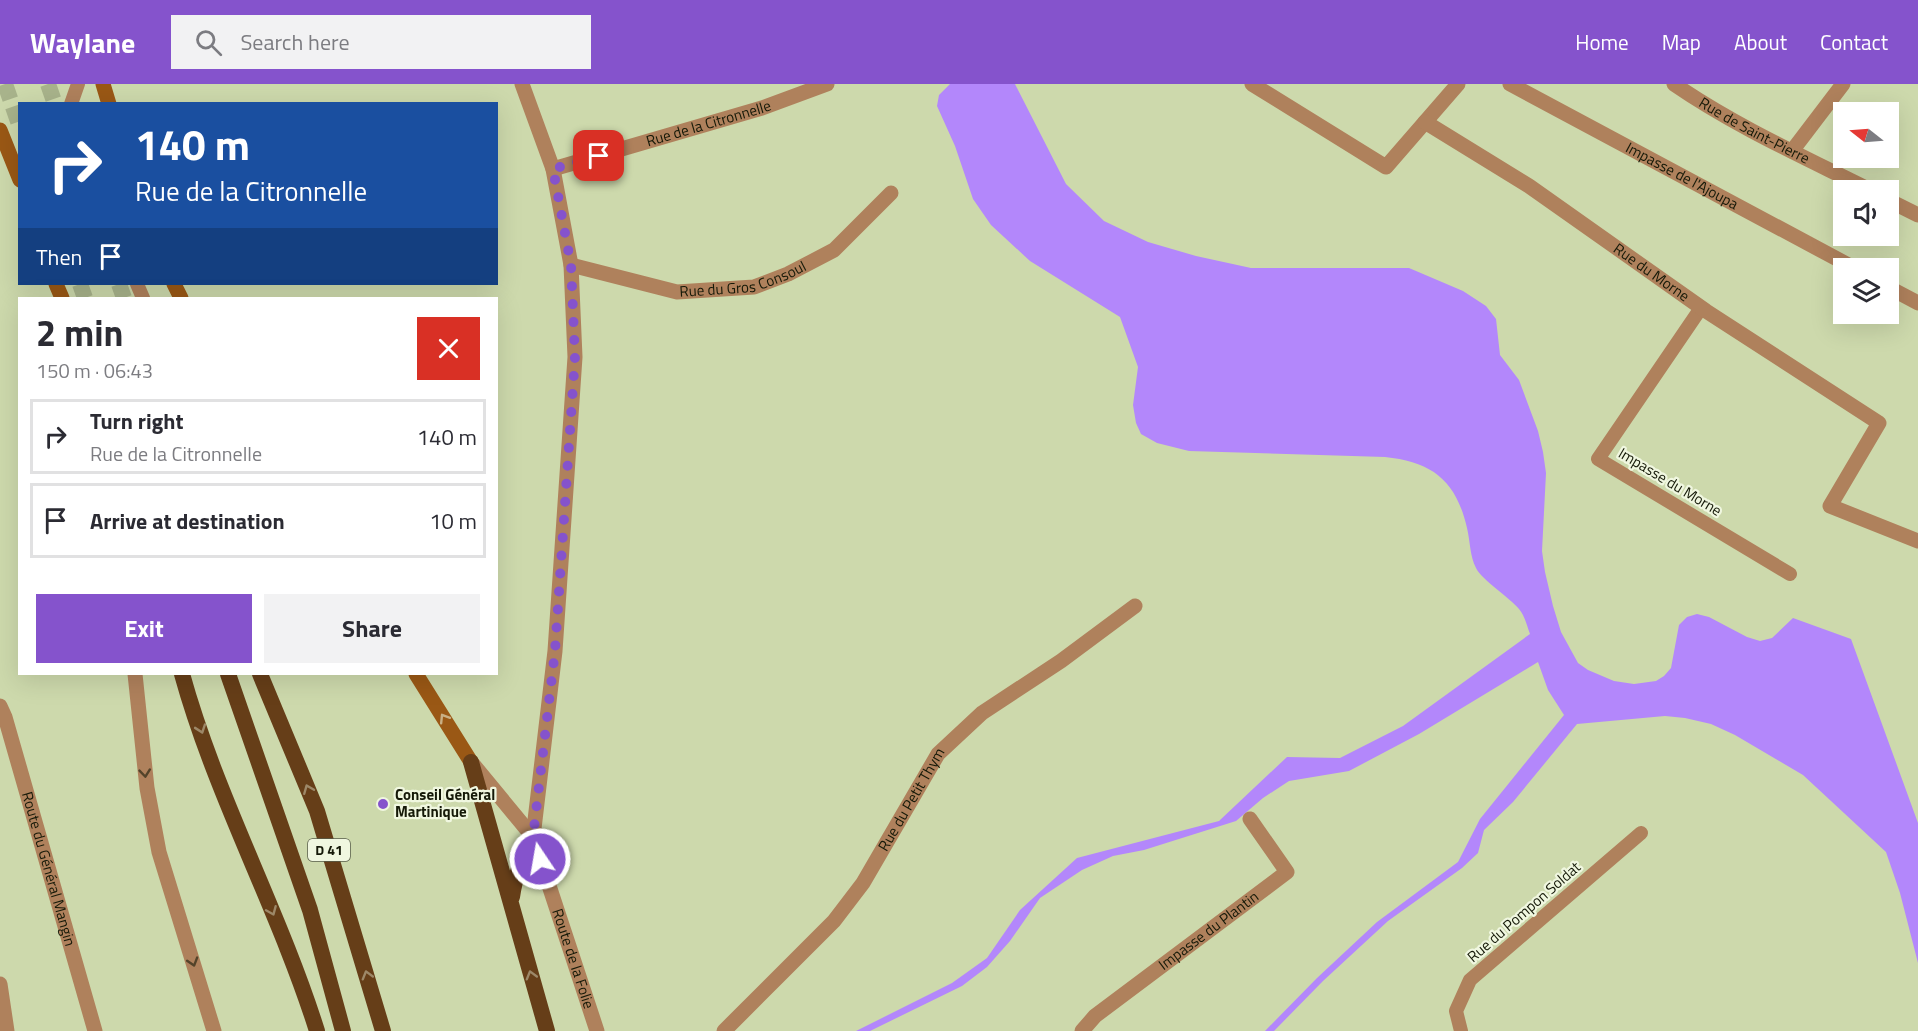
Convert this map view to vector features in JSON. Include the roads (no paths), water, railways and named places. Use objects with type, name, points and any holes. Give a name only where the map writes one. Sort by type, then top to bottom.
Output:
[{"type":"highway","points":[[182,675],[216,775],[303,986],[317,1031]]},
{"type":"highway","name":"D 41","points":[[228,675],[310,910],[344,1031]]},
{"type":"highway","name":"D 41","points":[[260,675],[317,811],[382,1031]]},
{"type":"highway","points":[[471,762],[547,1031]]},
{"type":"highway","points":[[511,904],[514,881],[533,837]]},
{"type":"main road","points":[[103,84],[108,102]]},
{"type":"main road","points":[[0,120],[6,145]]},
{"type":"main road","points":[[0,130],[18,175]]},
{"type":"main road","name":"Route de la Folie","points":[[417,675],[471,762]]},
{"type":"street","points":[[522,84],[553,169],[571,265],[575,357],[555,651],[533,837]]},
{"type":"street","name":"Rue de la Citronnelle","points":[[553,169],[762,108],[827,84]]},
{"type":"street","points":[[1252,84],[1386,167],[1458,84]]},
{"type":"street","name":"Impasse de l'Ajoupa","points":[[1510,84],[1835,258]]},
{"type":"street","name":"Rue de Saint-Pierre","points":[[1674,84],[1792,151],[1850,180]]},
{"type":"street","points":[[1792,151],[1843,84]]},
{"type":"street","name":"Rue du Morne","points":[[1425,122],[1529,186],[1701,308],[1879,423],[1830,506],[1918,541]]},
{"type":"street","name":"Rue du Gros Consoul","points":[[571,265],[677,292],[754,287],[788,274],[834,250],[891,193]]},
{"type":"street","points":[[1899,205],[1918,214]]},
{"type":"street","points":[[1899,293],[1918,303]]},
{"type":"street","name":"Rue du Petit Thym","points":[[724,1031],[834,921],[863,883],[938,754],[982,712],[1062,661],[1135,606]]},
{"type":"street","points":[[135,675],[147,788],[159,852],[214,1031]]},
{"type":"street","name":"Route du Général Mangin","points":[[0,706],[95,1031]]},
{"type":"street","name":"Route de la Folie","points":[[471,762],[533,837],[597,1031]]},
{"type":"street","name":"Impasse du Plantin","points":[[1082,1031],[1095,1016],[1287,872],[1250,819]]},
{"type":"street","points":[[0,984],[7,1031]]},
{"type":"lane","points":[[72,102],[78,84]]},
{"type":"lane","name":"Impasse du Morne","points":[[1701,308],[1598,459],[1790,574]]},
{"type":"lane","name":"Rue du Pompon Soldat","points":[[1461,1031],[1456,1011],[1470,980],[1641,833]]},
{"type":"tunnel","points":[[5,84],[18,121]]},
{"type":"tunnel","points":[[48,84],[54,102]]},
{"type":"tunnel","points":[[80,285],[85,297]]},
{"type":"tunnel","points":[[119,285],[124,297]]},
{"type":"place","name":"Conseil Général Martinique","points":[[383,804]]}]
